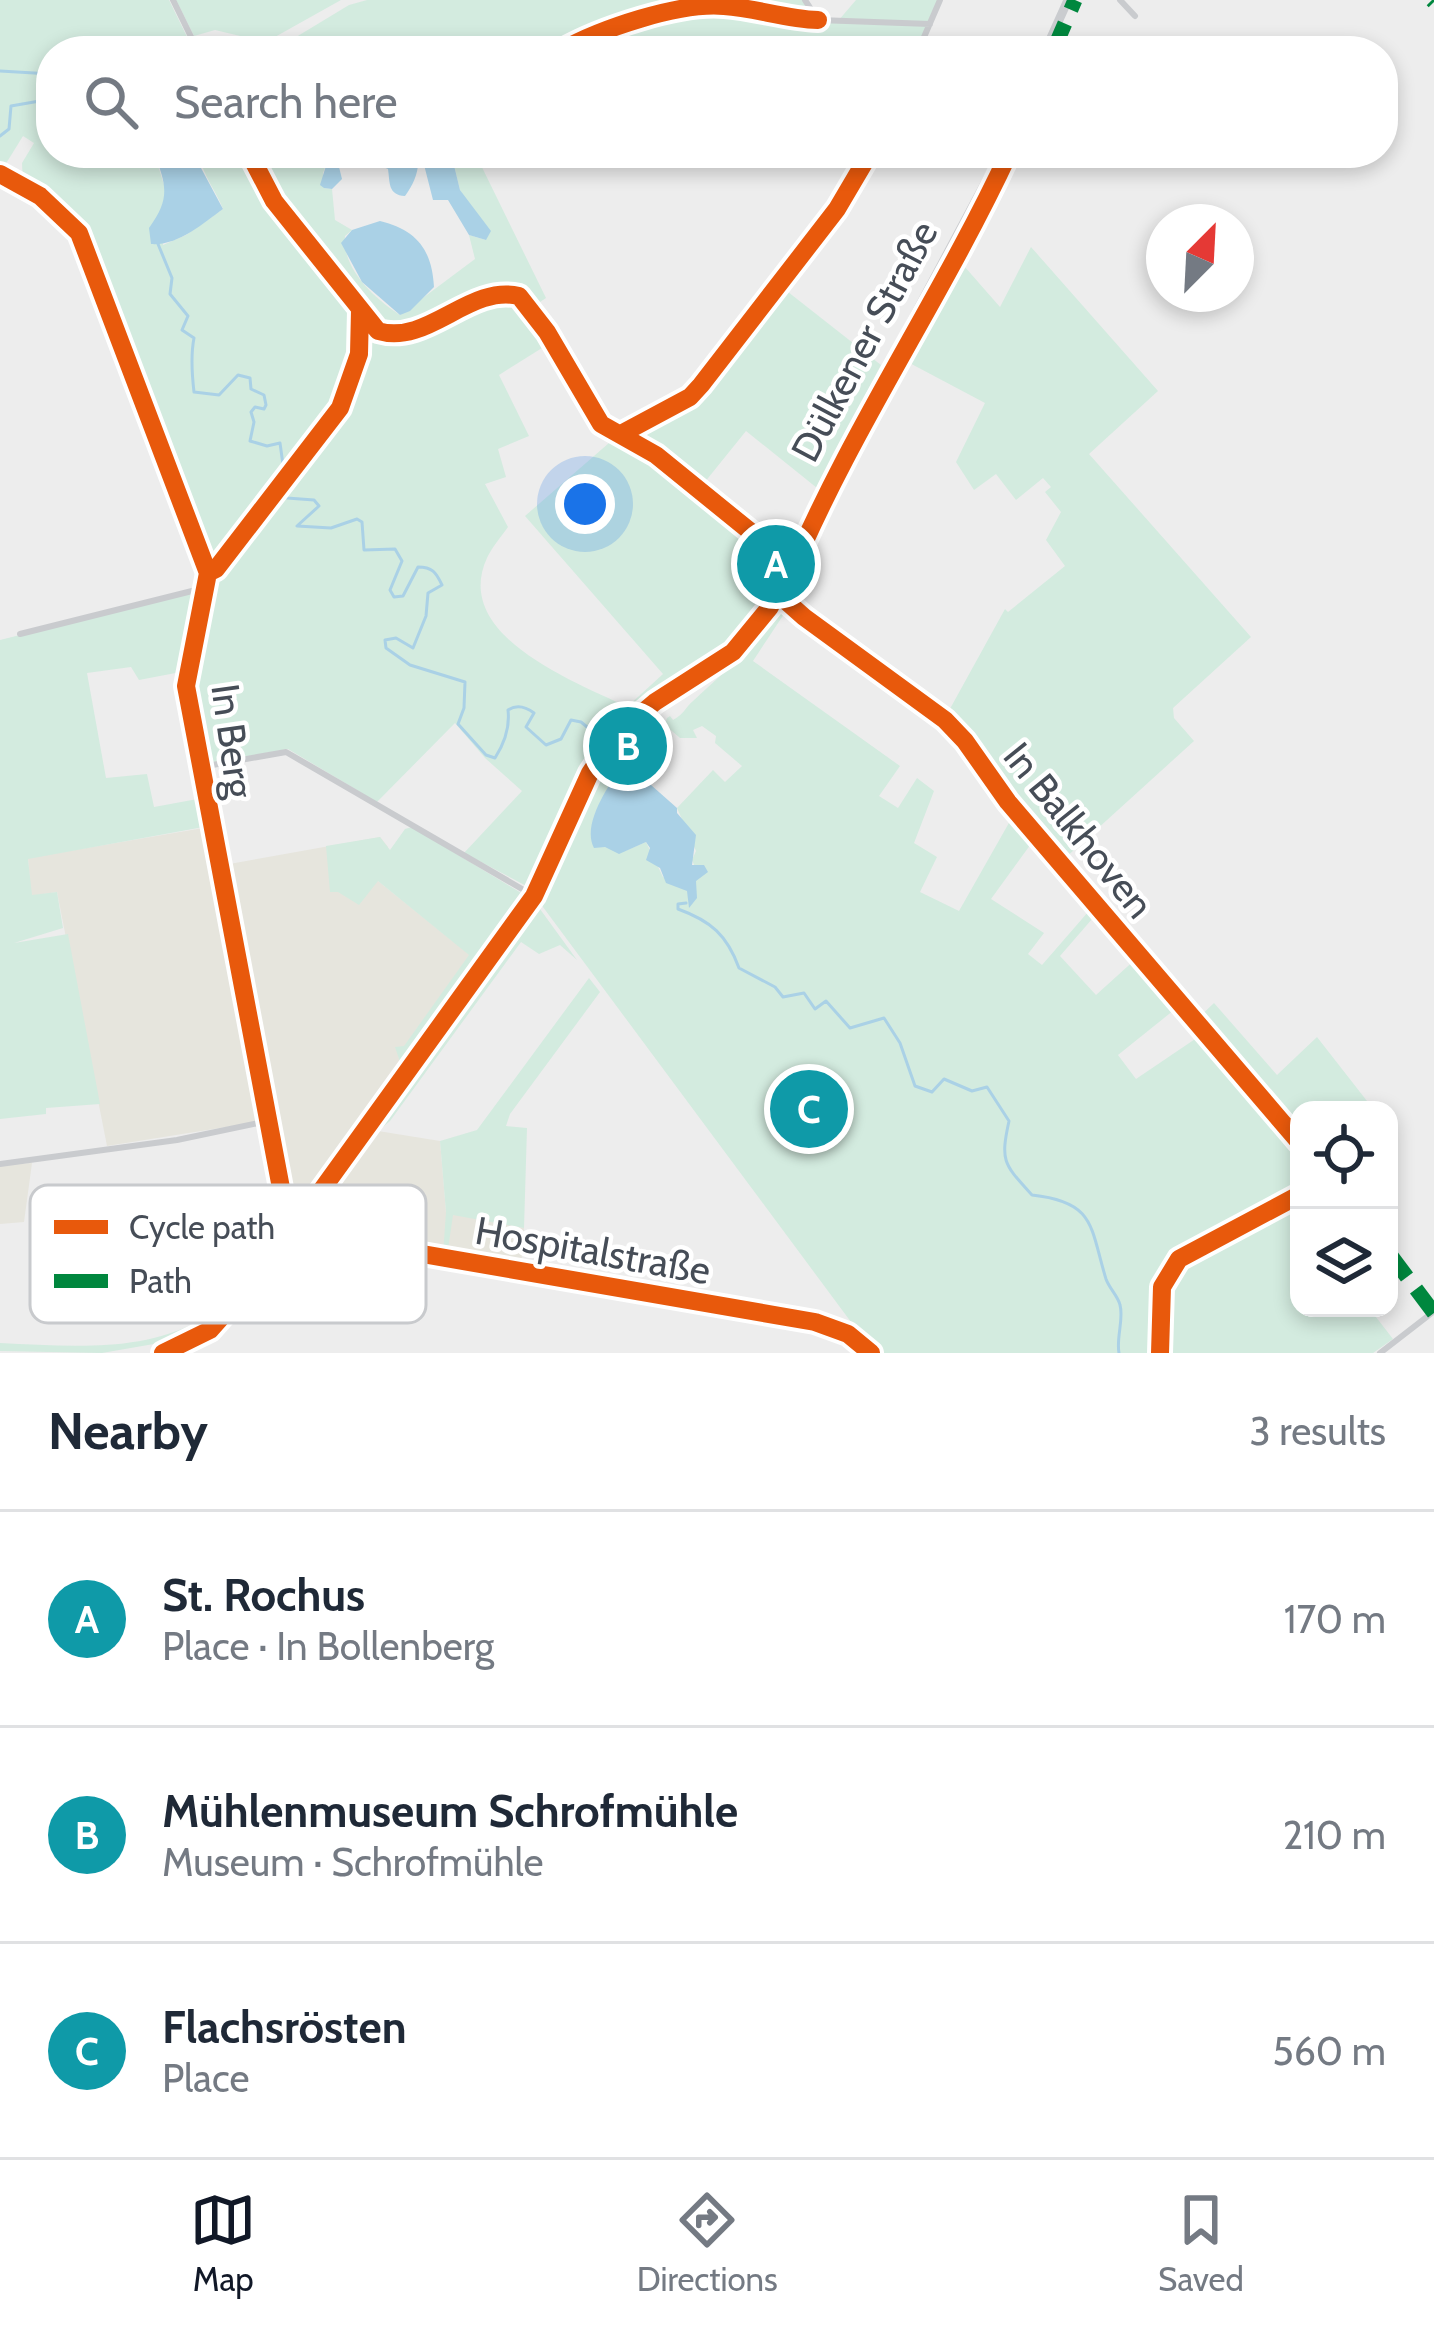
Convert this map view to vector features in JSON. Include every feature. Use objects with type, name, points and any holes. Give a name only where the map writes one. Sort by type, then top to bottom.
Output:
[{"type":"main road","points":[[1052,36],[1068,0]]},
{"type":"main road","name":"Dülkener Straße","points":[[534,896],[600,755],[636,716],[733,652],[777,592],[816,500],[993,168]]},
{"type":"main road","points":[[325,1185],[534,896]]},
{"type":"main road","points":[[163,1353],[217,1323]]},
{"type":"main road","points":[[182,1353],[224,1323]]},
{"type":"street","points":[[173,0],[190,36]]},
{"type":"street","points":[[805,0],[818,20],[929,24]]},
{"type":"street","points":[[924,36],[940,0]]},
{"type":"street","points":[[1120,0],[1135,16]]},
{"type":"street","points":[[257,168],[274,201],[378,331],[391,334],[422,326],[489,295],[519,296],[547,332],[601,424],[656,455],[789,563]]},
{"type":"street","points":[[621,434],[690,397],[837,209],[861,168]]},
{"type":"street","name":"In Berg","points":[[6,175],[40,196],[79,233],[208,573],[186,686],[281,1185]]},
{"type":"street","points":[[20,634],[208,586]]},
{"type":"street","name":"In Balkhoven","points":[[777,592],[804,617],[945,719],[1008,802],[1290,1131]]},
{"type":"street","name":"In Berg","points":[[201,767],[286,752],[534,896]]},
{"type":"street","points":[[0,1164],[268,1121]]},
{"type":"street","name":"Hospitalstraße","points":[[426,1255],[815,1322],[843,1331],[871,1353]]},
{"type":"street","points":[[1380,1353],[1433,1312]]},
{"type":"shaded area","points":[[209,827],[218,866],[380,837],[388,847],[378,881],[470,955],[398,1055],[403,1071],[364,1123],[378,1131],[440,1141],[446,1212],[524,1228],[521,1266],[426,1250],[426,1185],[285,1185],[270,1120],[107,1146],[57,892],[31,896],[28,858]]},
{"type":"shaded area","points":[[32,1163],[24,1222],[0,1224],[0,1165]]},
{"type":"green space","points":[[0,0],[169,0],[187,36],[36,36],[36,168],[159,168],[166,191],[163,245],[223,209],[203,168],[252,168],[268,200],[371,329],[390,335],[431,326],[491,298],[509,296],[524,303],[550,343],[499,375],[529,436],[498,449],[506,477],[485,484],[508,527],[487,558],[481,586],[487,611],[502,633],[551,669],[627,707],[663,674],[525,516],[617,436],[654,458],[781,566],[775,593],[741,638],[641,708],[604,743],[545,871],[532,889],[464,853],[522,791],[455,723],[377,802],[288,749],[209,763],[204,759],[193,684],[216,580],[81,232],[23,184],[22,163],[34,143],[23,136],[2,170],[8,174],[0,173]]},
{"type":"green space","points":[[176,0],[341,0],[277,36],[215,30],[194,36]]},
{"type":"green space","points":[[367,0],[807,0],[818,18],[838,21],[856,0],[939,0],[923,36],[298,36],[349,5]]},
{"type":"green space","points":[[260,168],[325,168],[324,188],[332,189],[335,220],[352,230],[345,236],[345,248],[354,271],[400,315],[475,259],[469,235],[486,240],[460,190],[455,168],[482,168],[546,298],[534,306],[519,295],[484,293],[396,331],[374,323],[276,200]]},
{"type":"green space","points":[[1031,247],[1158,391],[1089,454],[1251,637],[1173,708],[1174,718],[1194,741],[1063,860],[1011,802],[946,716],[1005,609],[1008,612],[1065,566],[1046,540],[1061,512],[1045,492],[1051,487],[1043,478],[1016,500],[996,474],[974,490],[956,462],[985,403],[902,359],[957,258],[1000,307]]},
{"type":"green space","points":[[783,288],[881,365],[817,488],[746,431],[700,488],[630,436],[630,431],[691,399]]},
{"type":"green space","points":[[196,591],[201,599],[186,671],[139,680],[131,667],[87,673],[106,778],[147,774],[154,807],[203,798],[209,826],[28,859],[32,895],[57,892],[63,928],[14,943],[68,934],[100,1104],[46,1108],[46,1114],[0,1119],[0,640]]},
{"type":"green space","points":[[782,603],[788,608],[753,661],[900,766],[879,796],[898,808],[917,778],[934,791],[914,843],[937,857],[920,892],[959,911],[1014,814],[1036,837],[991,899],[1044,933],[1028,954],[1042,965],[1095,904],[1099,911],[1060,956],[1096,995],[1138,957],[1179,1006],[1118,1055],[1136,1079],[1201,1035],[1193,1023],[1214,1003],[1277,1075],[1317,1037],[1367,1101],[1290,1101],[1290,1317],[1376,1317],[1393,1339],[1373,1353],[874,1353],[540,903],[613,748],[625,762],[595,814],[605,847],[625,851],[646,842],[663,877],[688,891],[699,876],[692,860],[696,851],[677,808],[713,770],[725,782],[742,766],[702,726],[693,730],[697,738],[680,738],[665,725],[667,718],[680,715],[763,631]]},
{"type":"green space","points":[[412,827],[528,897],[386,1094],[383,1091],[401,1065],[395,1047],[404,1046],[469,955],[378,881],[359,905],[330,892],[326,846],[380,837],[390,850],[405,829]]},
{"type":"green space","points":[[540,909],[577,960],[560,945],[539,954],[521,942],[378,1131]]},
{"type":"green space","points":[[589,978],[600,992],[510,1114],[506,1126],[527,1128],[524,1228],[453,1215],[447,1256],[443,1255],[446,1212],[440,1141],[477,1130]]},
{"type":"green space","points":[[204,1323],[171,1341],[102,1353],[0,1351],[0,1343],[101,1345]]},
{"type":"water","points":[[159,168],[201,168],[223,209],[180,238],[151,244],[149,228],[164,192]]},
{"type":"water","points":[[325,168],[339,168],[342,179],[332,189],[320,185]]},
{"type":"water","points":[[417,168],[405,196],[391,187],[388,169]]},
{"type":"water","points":[[425,168],[455,168],[460,190],[491,231],[486,240],[469,235],[448,200],[433,200]]},
{"type":"water","points":[[380,221],[413,236],[426,252],[433,274],[434,287],[400,315],[362,282],[341,243],[352,230]]},
{"type":"water","points":[[625,762],[677,808],[696,835],[692,865],[704,865],[708,872],[696,881],[697,898],[689,908],[687,891],[666,883],[660,868],[646,860],[650,848],[646,842],[619,854],[594,848],[594,816]]},
{"type":"waterway","points":[[0,71],[36,73]]},
{"type":"waterway","points":[[0,136],[9,129],[11,106],[36,102]]},
{"type":"waterway","points":[[158,244],[172,278],[170,294],[188,316],[182,330],[194,338],[194,392],[219,395],[238,375],[250,378],[251,389],[264,395],[266,405],[251,412],[250,441],[267,446],[280,443],[284,472]]},
{"type":"waterway","points":[[287,480],[281,488],[287,498],[314,500],[319,506],[297,526],[331,528],[357,519],[362,522],[364,550],[395,549],[402,561],[390,590],[394,597],[403,596],[418,567],[435,574],[442,585],[428,593],[426,616],[413,648],[396,638],[385,640],[386,648],[410,665],[465,682],[458,724],[486,755],[495,758],[506,735],[508,710],[515,707],[534,713],[526,727],[546,745],[561,739],[571,720],[581,722],[604,741]]},
{"type":"waterway","points":[[614,750],[624,765]]},
{"type":"waterway","points":[[686,903],[678,904],[678,909],[716,931],[739,968],[775,987],[783,997],[804,993],[815,1009],[826,1001],[850,1028],[884,1018],[900,1043],[915,1086],[932,1092],[944,1079],[972,1091],[987,1087],[1009,1121],[1005,1154],[1015,1176],[1032,1195],[1068,1204],[1087,1220],[1106,1279],[1120,1305],[1119,1353]]},
{"type":"marked path","points":[[1059,36],[1075,0]]},
{"type":"marked path","points":[[1398,1265],[1434,1313]]},
{"type":"cycle path","points":[[593,36],[663,13],[706,6],[818,20]]},
{"type":"cycle path","points":[[257,168],[274,201],[378,331],[414,330],[483,299],[519,296],[547,332],[601,424],[656,455],[789,563],[770,607],[733,652],[655,702],[616,735],[590,773],[534,896],[325,1185]]},
{"type":"cycle path","points":[[621,434],[690,397],[701,385],[837,209],[861,168]]},
{"type":"cycle path","points":[[788,580],[839,471],[1002,168]]},
{"type":"cycle path","points":[[0,174],[40,196],[79,233],[208,573],[186,686],[280,1185]]},
{"type":"cycle path","points":[[208,573],[216,569],[340,408],[359,354],[360,311]]},
{"type":"cycle path","points":[[777,593],[945,720],[1008,802],[1290,1131]]},
{"type":"cycle path","points":[[1160,1353],[1162,1287],[1179,1259],[1290,1200]]},
{"type":"cycle path","points":[[426,1254],[815,1322],[848,1334],[871,1353]]},
{"type":"cycle path","points":[[163,1353],[216,1323]]},
{"type":"place","name":"St. Rochus","points":[[776,564]]},
{"type":"place","name":"Mühlenmuseum Schrofmühle","points":[[628,746]]},
{"type":"place","name":"Flachsrösten","points":[[809,1109]]}]
